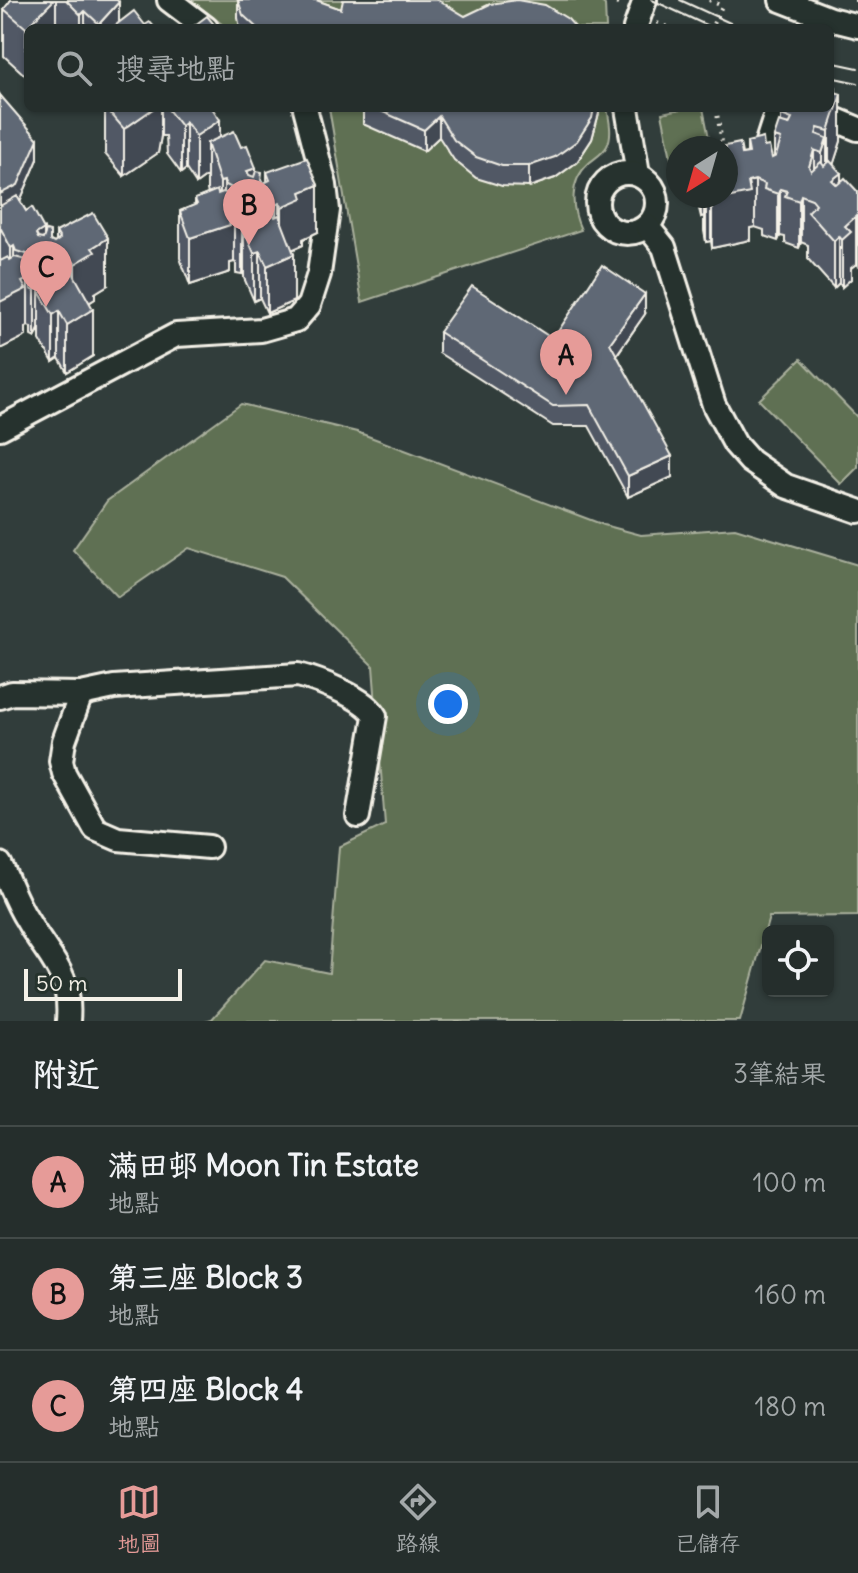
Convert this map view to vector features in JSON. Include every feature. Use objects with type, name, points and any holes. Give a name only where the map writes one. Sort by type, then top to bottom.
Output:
[{"type":"street","points":[[169,0],[201,24]]},
{"type":"street","points":[[781,0],[858,26]]},
{"type":"street","points":[[0,428],[176,335],[261,330],[296,320],[309,305],[319,274],[328,210],[325,185],[306,112]]},
{"type":"street","points":[[628,112],[638,174]]},
{"type":"street","points":[[738,172],[759,167],[775,117],[779,112]]},
{"type":"street","points":[[818,112],[858,129]]},
{"type":"street","points":[[628,172],[638,174],[665,190],[647,226],[628,233],[616,230],[601,216],[598,196],[609,179],[628,172]]},
{"type":"street","points":[[647,226],[664,247],[714,405],[735,444],[750,461],[786,486],[858,511]]},
{"type":"street","points":[[0,697],[12,693],[81,694],[114,687],[298,675],[312,679],[368,706],[375,716],[358,816]]},
{"type":"street","points":[[81,694],[64,741],[61,761],[69,783],[95,829],[118,839],[209,847]]},
{"type":"street","points":[[0,864],[26,919],[64,976],[70,999],[68,1021]]},
{"type":"path","points":[[709,0],[722,6],[713,24]]},
{"type":"path","points":[[717,112],[721,136]]},
{"type":"green space","points":[[191,0],[599,0],[605,5],[606,24],[222,24]]},
{"type":"green space","points":[[330,112],[608,112],[609,141],[582,171],[575,187],[575,213],[581,230],[362,302]]},
{"type":"green space","points":[[704,112],[709,136],[667,136],[662,113]]},
{"type":"green space","points":[[801,359],[858,418],[858,467],[841,484],[759,400]]},
{"type":"green space","points":[[241,404],[357,432],[604,525],[641,535],[735,528],[858,565],[858,916],[769,917],[767,925],[762,925],[762,942],[740,1021],[205,1021],[212,1019],[265,960],[329,973],[339,847],[385,825],[373,666],[282,577],[189,548],[118,597],[73,550],[107,501]]},
{"type":"building","points":[[11,0],[54,0],[24,26],[4,9]]},
{"type":"building","points":[[66,0],[119,2],[99,24],[85,11],[81,15]]},
{"type":"building","points":[[238,0],[316,0],[341,9],[343,0],[438,0],[465,16],[490,4],[517,0],[545,5],[572,24],[253,24],[243,15]]},
{"type":"building","points":[[134,11],[144,24],[117,24]]},
{"type":"building","points":[[207,16],[214,24],[196,24]]},
{"type":"building","points":[[834,86],[835,92],[841,94],[829,131],[818,128],[816,134],[827,138],[822,153],[814,150],[809,167],[811,171],[821,162],[824,166],[830,161],[841,173],[832,180],[837,185],[845,178],[858,192],[858,219],[856,216],[845,226],[851,232],[842,240],[839,236],[834,241],[808,212],[816,204],[812,199],[801,195],[799,201],[785,196],[787,191],[780,189],[778,194],[764,189],[765,184],[755,180],[748,182],[750,193],[738,196],[738,143],[742,154],[749,153],[747,142],[763,138],[764,147],[769,146],[772,158],[776,156],[781,139],[774,137],[779,122],[789,125],[792,119],[781,115],[782,112],[834,112]]},
{"type":"building","points":[[0,95],[38,139],[18,185],[0,194]]},
{"type":"building","points":[[109,112],[148,112],[124,129]]},
{"type":"building","points":[[170,112],[215,112],[220,120],[196,136],[186,122],[181,126]]},
{"type":"building","points":[[383,112],[593,112],[577,141],[555,157],[529,166],[502,166],[476,157],[454,140],[439,116],[424,130]]},
{"type":"building","points":[[234,131],[241,147],[247,145],[256,168],[247,171],[249,175],[254,177],[256,171],[262,172],[261,181],[264,183],[270,180],[267,172],[307,158],[318,185],[301,192],[303,198],[282,207],[280,203],[276,205],[265,200],[262,207],[275,217],[279,215],[294,254],[267,266],[260,251],[254,253],[244,231],[251,227],[248,222],[244,220],[242,226],[236,226],[237,217],[234,215],[228,217],[230,225],[190,238],[180,211],[197,204],[195,199],[217,190],[218,194],[223,192],[234,196],[236,190],[224,181],[220,182],[207,143]]},
{"type":"building","points":[[17,196],[26,211],[32,207],[44,229],[36,234],[38,238],[43,239],[46,231],[50,232],[50,241],[54,243],[60,239],[56,232],[93,213],[108,238],[92,248],[95,252],[75,264],[73,261],[57,260],[55,267],[69,275],[73,273],[93,309],[67,325],[59,311],[53,315],[40,293],[47,289],[39,282],[35,291],[31,289],[32,280],[22,282],[26,289],[0,302],[0,261],[8,257],[10,260],[15,257],[26,260],[27,254],[16,251],[14,246],[11,248],[0,227],[0,206]]},
{"type":"building","points":[[602,265],[645,294],[610,343],[672,456],[628,476],[589,405],[553,406],[439,332],[472,286],[553,339]]},
{"type":"tram line","points":[[652,0],[704,24]]},
{"type":"tram line","points":[[680,0],[732,24]]},
{"type":"tram line","points":[[834,63],[858,68]]},
{"type":"tram line","points":[[834,78],[858,83]]},
{"type":"place","name":"第三座 Block 3","points":[[249,245]]},
{"type":"place","name":"第四座 Block 4","points":[[46,307]]},
{"type":"place","name":"滿田邨 Moon Tin Estate","points":[[566,395]]}]
